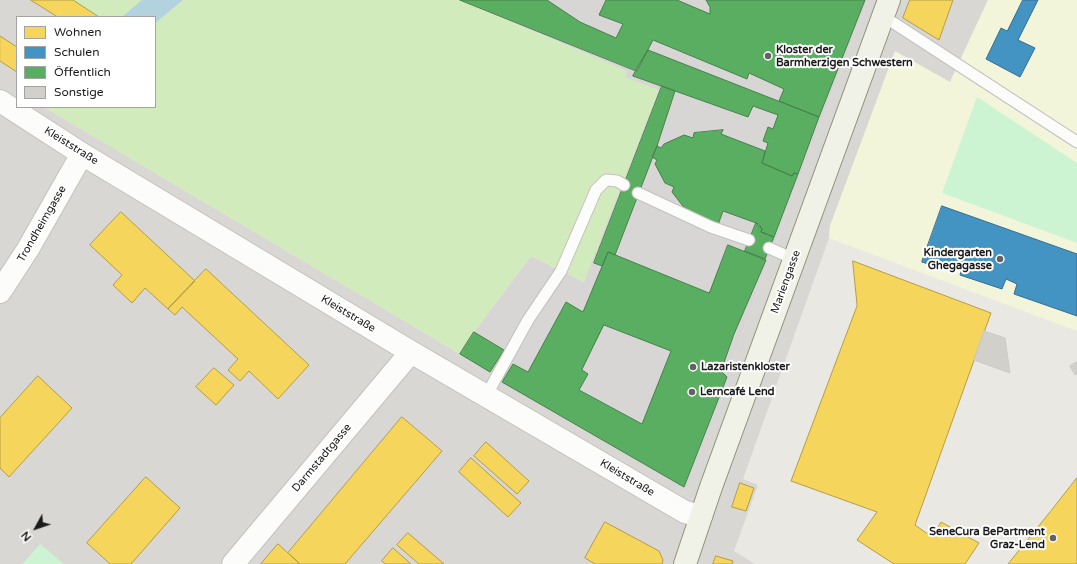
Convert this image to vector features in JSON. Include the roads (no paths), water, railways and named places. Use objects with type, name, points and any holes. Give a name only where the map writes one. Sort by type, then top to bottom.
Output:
[{"type":"street","name":"Mariengasse","points":[[685,564],[701,516],[886,8]]},
{"type":"street","name":"Kleiststraße","points":[[0,101],[82,154],[411,352],[685,512],[701,516]]},
{"type":"street","name":"Trondheimgasse","points":[[0,292],[28,249],[82,154]]},
{"type":"street","name":"Darmstadtgasse","points":[[233,564],[411,352]]},
{"type":"lane","points":[[886,8],[1077,142]]},
{"type":"lane","points":[[486,396],[528,320],[561,271],[596,190],[606,180],[617,181],[624,185]]},
{"type":"lane","points":[[638,193],[711,227],[749,240]]},
{"type":"lane","points":[[769,248],[794,259]]},
{"type":"water","points":[[142,0],[183,0],[156,22],[156,16],[123,16]]},
{"type":"place","name":"Kloster der Barmherzigen Schwestern","points":[[768,56]]},
{"type":"place","name":"Kindergarten Ghegagasse","points":[[1000,259]]},
{"type":"place","name":"Lazaristenkloster","points":[[693,367]]},
{"type":"place","name":"Lerncafé Lend","points":[[692,392]]},
{"type":"place","name":"SeneCura BePartment Graz-Lend","points":[[1053,538]]}]
